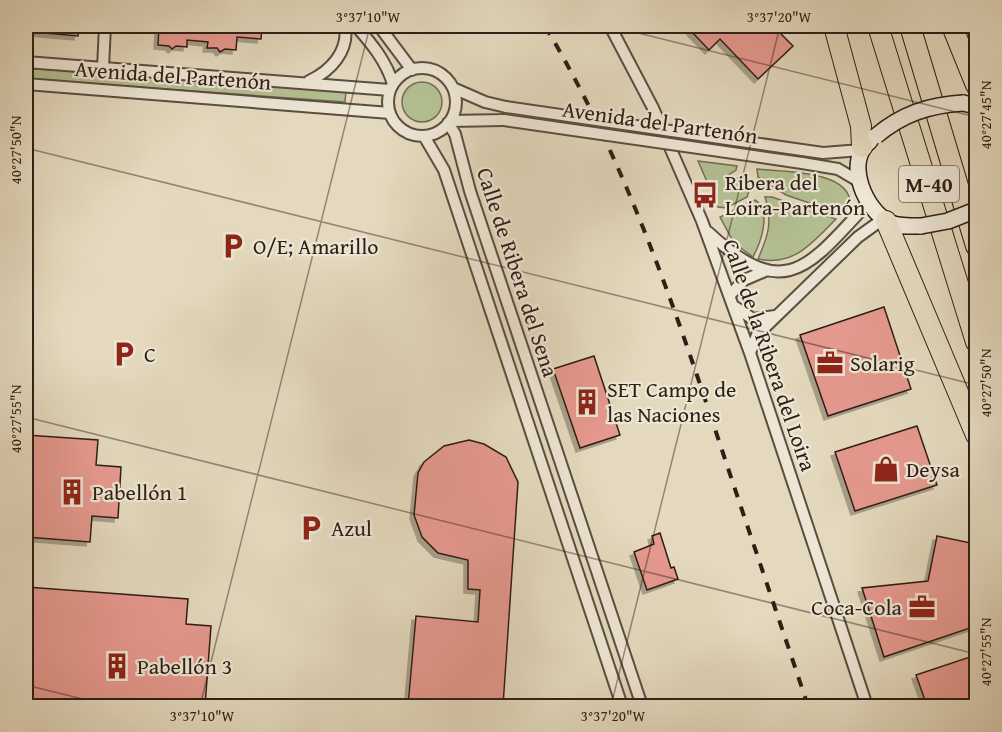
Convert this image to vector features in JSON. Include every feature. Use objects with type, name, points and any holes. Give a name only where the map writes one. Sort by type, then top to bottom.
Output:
[{"type":"highway","points":[[834,26],[866,144]]},
{"type":"highway","name":"M-40","points":[[878,26],[976,342]]},
{"type":"highway","name":"M-40","points":[[910,26],[976,246]]},
{"type":"highway","points":[[952,26],[976,85]]},
{"type":"highway","points":[[890,222],[976,435]]},
{"type":"street","points":[[103,68],[105,26]]},
{"type":"street","points":[[308,82],[323,75],[335,62],[347,34],[345,26]]},
{"type":"street","points":[[356,26],[389,69],[392,87],[388,101],[390,113],[403,130],[424,136],[438,132],[449,122],[456,101],[453,88],[442,75],[433,70],[412,70],[392,87]]},
{"type":"street","points":[[379,26],[412,70]]},
{"type":"street","name":"Calle de la Ribera del Loira","points":[[610,26],[653,108],[706,230],[750,353],[867,706]]},
{"type":"street","name":"Avenida del Partenón","points":[[26,62],[392,87]]},
{"type":"street","name":"Avenida del Partenón","points":[[26,84],[390,113]]},
{"type":"street","name":"Avenida del Partenón","points":[[453,88],[485,102],[506,107],[823,153],[866,144]]},
{"type":"street","points":[[890,222],[869,202],[860,182],[866,144],[893,122],[918,111],[940,105],[970,104]]},
{"type":"street","name":"Avenida del Partenón","points":[[449,122],[504,120],[802,163],[838,169],[860,182]]},
{"type":"street","name":"Calle de Ribera del Sena","points":[[449,122],[455,134],[468,185],[642,706]]},
{"type":"street","name":"Calle de Ribera del Sena","points":[[424,136],[444,170],[622,706]]},
{"type":"street","points":[[706,230],[736,256],[765,271],[786,272],[799,269],[869,202]]},
{"type":"street","points":[[750,353],[757,335],[858,237],[890,222],[921,226],[948,221],[976,210]]},
{"type":"street","points":[[765,271],[744,280],[732,300],[743,315],[753,319],[773,317],[783,310]]},
{"type":"green space","points":[[958,26],[976,26],[976,66]]},
{"type":"green space","points":[[26,68],[346,91],[345,102],[26,79]]},
{"type":"green space","points":[[422,82],[430,83],[436,88],[441,94],[441,110],[436,116],[430,121],[422,122],[414,121],[408,116],[403,110],[402,102],[403,94],[408,88],[414,83]]},
{"type":"green space","points":[[698,161],[737,166],[736,170],[727,176],[746,180],[750,188],[747,197],[726,208],[718,207]]},
{"type":"green space","points":[[757,169],[798,172],[828,179],[847,193],[850,204],[841,214],[786,195],[758,177]]},
{"type":"green space","points":[[765,197],[772,197],[836,219],[802,251],[771,261],[758,259],[769,222]]},
{"type":"green space","points":[[755,200],[763,211],[764,219],[762,235],[753,257],[734,243],[720,217]]},
{"type":"building","points":[[34,26],[79,26],[78,36],[34,32]]},
{"type":"building","points":[[159,26],[262,26],[261,39],[237,37],[236,50],[225,49],[220,52],[217,48],[207,48],[208,42],[187,40],[187,47],[176,46],[172,49],[169,46],[158,45]]},
{"type":"building","points":[[696,26],[773,26],[793,46],[758,79],[720,39],[709,50],[691,31]]},
{"type":"building","points":[[884,307],[911,389],[828,416],[800,335]]},
{"type":"building","name":"SET Campo de las Naciones","points":[[594,356],[620,435],[580,448],[553,369]]},
{"type":"building","name":"Deysa","points":[[917,426],[937,485],[855,511],[835,452]]},
{"type":"building","name":"Pabellón 1","points":[[26,435],[98,440],[96,465],[121,467],[118,518],[92,516],[90,542],[26,537]]},
{"type":"building","points":[[469,440],[484,444],[506,457],[518,482],[503,706],[408,706],[416,616],[478,622],[480,590],[468,589],[468,560],[438,553],[422,537],[414,515],[418,473],[424,462],[444,446]]},
{"type":"building","points":[[660,533],[671,568],[674,567],[678,579],[647,590],[634,552],[654,544],[652,536]]},
{"type":"building","name":"Coca-Cola","points":[[937,536],[976,544],[976,626],[884,657],[862,588],[928,581]]},
{"type":"building","name":"Pabellón 3","points":[[26,587],[188,599],[186,624],[211,626],[205,706],[26,706]]},
{"type":"building","points":[[976,655],[976,706],[927,706],[916,675]]},
{"type":"railway","points":[[545,26],[597,122],[660,272],[697,374],[808,706]]},
{"type":"place","name":"Ribera del Loira-Partenón","points":[[705,195]]},
{"type":"place","name":"O/E; Amarillo","points":[[233,246]]},
{"type":"place","name":"C","points":[[124,354]]},
{"type":"place","name":"Solarig","points":[[830,363]]},
{"type":"place","name":"SET Campo de las Naciones","points":[[587,402]]},
{"type":"place","name":"Deysa","points":[[886,469]]},
{"type":"place","name":"Pabellón 1","points":[[72,492]]},
{"type":"place","name":"Azul","points":[[311,528]]},
{"type":"place","name":"Coca-Cola","points":[[922,607]]},
{"type":"place","name":"Pabellón 3","points":[[117,666]]}]
